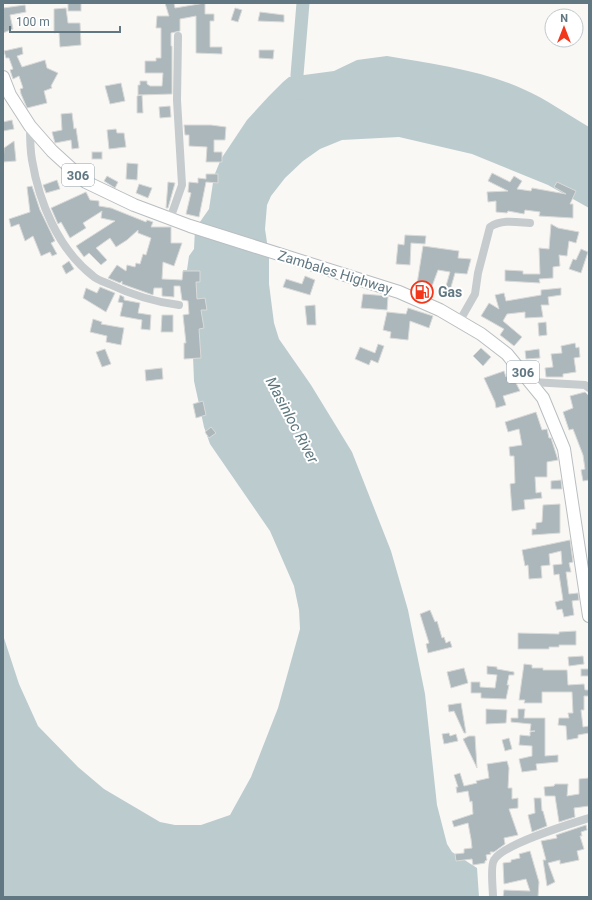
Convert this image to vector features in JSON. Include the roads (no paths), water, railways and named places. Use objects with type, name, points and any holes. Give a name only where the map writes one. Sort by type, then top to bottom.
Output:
[{"type":"main road","name":"Zambales Highway","points":[[3,77],[10,95],[30,126],[52,151],[86,182],[134,205],[190,226],[399,292],[440,310],[481,334],[507,354],[532,382],[543,398],[564,449],[589,616]]},
{"type":"street","points":[[170,218],[182,185],[177,100],[178,36]]},
{"type":"street","points":[[30,126],[32,160],[42,200],[53,227],[72,256],[93,277],[121,290],[158,302],[179,305]]},
{"type":"street","points":[[459,322],[475,294],[478,274],[490,227],[496,223],[530,223]]},
{"type":"street","points":[[532,382],[585,385],[589,388]]},
{"type":"street","points":[[493,897],[492,863],[497,856],[505,850],[539,835],[589,818]]},
{"type":"water","name":"Masinloc River","points":[[387,56],[456,68],[491,77],[540,97],[589,127],[589,208],[548,185],[472,154],[399,137],[342,140],[320,149],[303,161],[285,178],[271,196],[267,205],[265,229],[269,256],[269,284],[274,323],[279,339],[311,385],[352,452],[391,551],[408,610],[425,694],[437,805],[447,844],[452,852],[477,868],[479,897],[3,897],[3,635],[19,684],[38,726],[78,767],[104,789],[160,822],[175,825],[201,825],[230,815],[251,777],[278,708],[300,629],[299,610],[294,586],[270,531],[210,444],[204,427],[194,381],[191,306],[183,277],[183,270],[187,270],[189,256],[194,249],[195,229],[209,209],[214,176],[221,159],[247,120],[269,96],[289,77],[334,71],[357,60]]},
{"type":"waterway","points":[[300,93],[297,75],[303,3]]},
{"type":"place","name":"Gas","points":[[422,292]]}]
